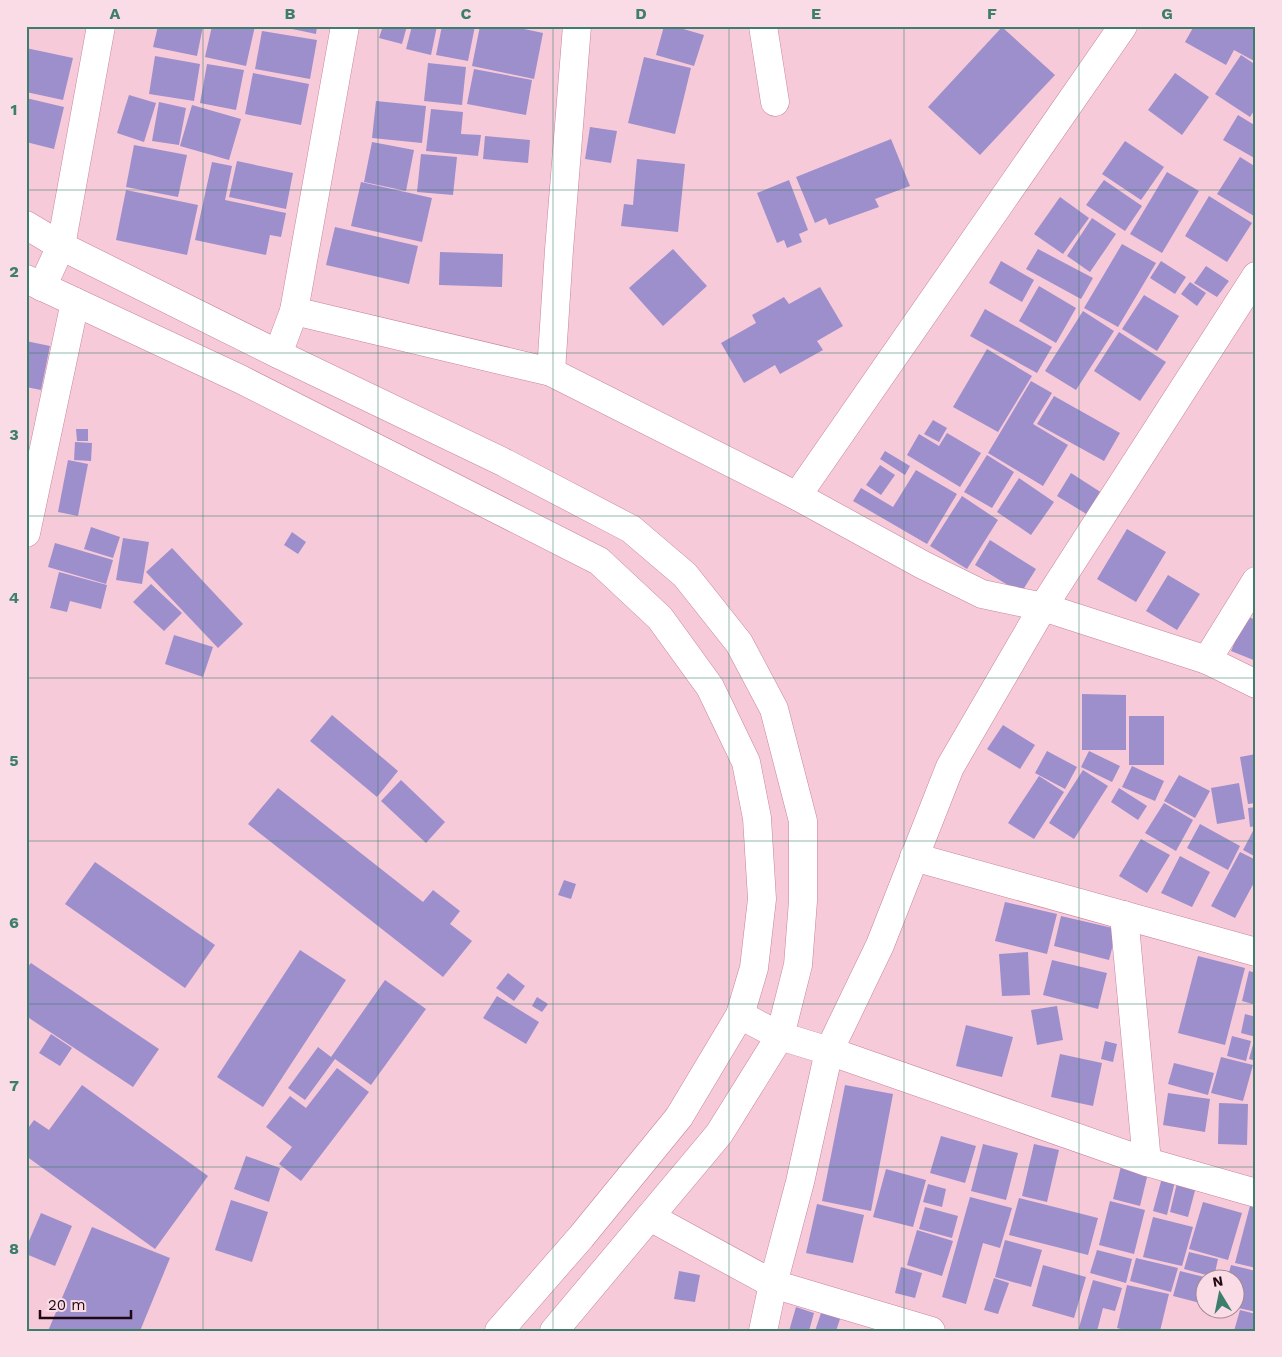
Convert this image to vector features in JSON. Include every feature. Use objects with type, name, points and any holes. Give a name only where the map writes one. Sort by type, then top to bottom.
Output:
[{"type":"main road","points":[[101,26],[61,246],[34,283],[248,383],[598,561],[660,618],[710,687],[746,762],[757,818],[762,899],[754,968],[740,1015],[679,1116],[581,1237],[499,1331]]},
{"type":"main road","points":[[278,354],[294,311],[345,26]]},
{"type":"main road","points":[[551,372],[559,250],[578,26]]},
{"type":"main road","points":[[763,26],[775,102]]},
{"type":"main road","points":[[797,496],[1122,26]]},
{"type":"main road","points":[[26,225],[61,246],[278,354],[506,463],[631,530],[685,575],[739,643],[774,709],[803,821],[803,901],[798,965],[780,1036],[719,1134],[554,1331]]},
{"type":"main road","points":[[763,1331],[773,1284],[800,1182],[829,1051],[880,945],[950,767],[1043,608],[1256,276]]},
{"type":"main road","points":[[26,533],[32,480],[75,302]]},
{"type":"main road","points":[[294,311],[551,372],[797,496],[923,565],[982,594],[1043,608],[1206,660],[1256,684]]},
{"type":"main road","points":[[1206,660],[1256,582]]},
{"type":"main road","points":[[914,857],[1256,952]]},
{"type":"main road","points":[[1124,916],[1147,1162]]},
{"type":"main road","points":[[740,1015],[780,1036],[829,1051],[1147,1162],[1256,1193]]},
{"type":"main road","points":[[650,1217],[773,1284],[931,1331]]},
{"type":"building","points":[[158,26],[203,26],[197,56],[153,47]]},
{"type":"building","points":[[212,26],[255,26],[246,66],[205,57]]},
{"type":"building","points":[[278,26],[317,26],[316,34]]},
{"type":"building","points":[[383,26],[407,26],[402,44],[379,38]]},
{"type":"building","points":[[412,26],[437,26],[431,55],[406,49]]},
{"type":"building","points":[[442,26],[475,26],[468,61],[436,55]]},
{"type":"building","points":[[480,26],[510,26],[543,33],[534,79],[472,66]]},
{"type":"building","points":[[664,26],[673,26],[704,35],[694,66],[656,55]]},
{"type":"building","points":[[1194,26],[1256,26],[1256,62],[1234,50],[1226,65],[1185,42]]},
{"type":"building","points":[[1002,27],[1055,75],[980,155],[928,107]]},
{"type":"building","points":[[262,31],[317,40],[310,79],[255,69]]},
{"type":"building","points":[[26,48],[73,58],[63,100],[26,92]]},
{"type":"building","points":[[1241,55],[1256,65],[1256,108],[1250,117],[1215,94]]},
{"type":"building","points":[[155,56],[200,64],[194,101],[149,94]]},
{"type":"building","points":[[644,57],[691,68],[675,134],[628,123]]},
{"type":"building","points":[[428,63],[466,67],[462,105],[424,101]]},
{"type":"building","points":[[207,64],[244,70],[236,110],[200,103]]},
{"type":"building","points":[[474,69],[532,80],[526,115],[467,104]]},
{"type":"building","points":[[253,73],[309,84],[301,125],[245,114]]},
{"type":"building","points":[[1175,73],[1209,97],[1182,135],[1148,110]]},
{"type":"building","points":[[129,95],[156,103],[144,142],[117,133]]},
{"type":"building","points":[[26,98],[64,107],[54,149],[26,142]]},
{"type":"building","points":[[376,101],[426,106],[422,143],[372,138]]},
{"type":"building","points":[[159,102],[186,108],[179,145],[152,141]]},
{"type":"building","points":[[192,105],[241,119],[229,160],[180,146]]},
{"type":"building","points":[[431,109],[463,112],[461,134],[481,135],[478,156],[426,151]]},
{"type":"building","points":[[1238,115],[1256,126],[1256,159],[1223,140]]},
{"type":"building","points":[[590,127],[617,131],[611,163],[585,159]]},
{"type":"building","points":[[485,136],[530,140],[528,163],[483,159]]},
{"type":"building","points":[[891,139],[910,186],[875,199],[879,207],[829,225],[826,218],[815,223],[796,177]]},
{"type":"building","points":[[1125,141],[1164,167],[1141,200],[1102,174]]},
{"type":"building","points":[[372,142],[414,150],[406,191],[364,182]]},
{"type":"building","points":[[134,145],[187,155],[178,197],[126,187]]},
{"type":"building","points":[[421,154],[457,157],[453,195],[417,192]]},
{"type":"building","points":[[1240,157],[1256,167],[1256,214],[1254,216],[1217,194]]},
{"type":"building","points":[[637,159],[685,164],[678,232],[621,226],[624,204],[633,205]]},
{"type":"building","points":[[237,161],[293,173],[286,209],[229,197]]},
{"type":"building","points":[[212,162],[232,166],[225,200],[286,213],[281,237],[270,235],[266,255],[195,240]]},
{"type":"building","points":[[1167,172],[1199,191],[1162,253],[1130,234]]},
{"type":"building","points":[[789,180],[808,230],[799,234],[802,242],[787,248],[784,240],[777,243],[757,193]]},
{"type":"building","points":[[1104,180],[1142,206],[1125,231],[1086,205]]},
{"type":"building","points":[[361,182],[432,198],[422,242],[351,226]]},
{"type":"building","points":[[126,190],[198,205],[187,255],[116,240]]},
{"type":"building","points":[[1209,196],[1252,223],[1227,262],[1185,236]]},
{"type":"building","points":[[1060,197],[1089,218],[1063,254],[1034,234]]},
{"type":"building","points":[[1092,218],[1116,234],[1090,272],[1067,256]]},
{"type":"building","points":[[335,227],[418,246],[409,284],[326,265]]},
{"type":"building","points":[[1122,244],[1156,263],[1118,327],[1084,308]]},
{"type":"building","points":[[673,249],[707,286],[663,326],[629,288]]},
{"type":"building","points":[[1038,249],[1093,278],[1081,299],[1026,269]]},
{"type":"building","points":[[440,252],[503,254],[502,287],[439,285]]},
{"type":"building","points":[[1001,261],[1034,280],[1022,302],[989,283]]},
{"type":"building","points":[[1161,261],[1186,277],[1175,294],[1150,278]]},
{"type":"building","points":[[1206,266],[1229,281],[1217,297],[1194,283]]},
{"type":"building","points":[[1190,282],[1206,293],[1197,306],[1181,294]]},
{"type":"building","points":[[1039,286],[1076,308],[1056,343],[1019,321]]},
{"type":"building","points":[[820,287],[843,326],[817,341],[823,350],[780,374],[775,365],[744,383],[721,343],[756,323],[752,315],[784,297],[789,304]]},
{"type":"building","points":[[1144,295],[1179,316],[1157,351],[1122,329]]},
{"type":"building","points":[[985,309],[1052,347],[1037,373],[970,336]]},
{"type":"building","points":[[1083,311],[1114,331],[1076,390],[1045,371]]},
{"type":"building","points":[[1119,332],[1166,362],[1140,401],[1094,371]]},
{"type":"building","points":[[26,341],[50,346],[41,390],[26,387]]},
{"type":"building","points":[[987,349],[1032,376],[998,432],[953,407]]},
{"type":"building","points":[[1031,381],[1052,393],[1033,424],[1068,445],[1043,486],[988,453]]},
{"type":"building","points":[[1054,396],[1120,433],[1104,461],[1037,424]]},
{"type":"building","points":[[933,420],[947,428],[939,442],[924,434]]},
{"type":"building","points":[[76,429],[88,429],[88,441],[77,441]]},
{"type":"building","points":[[947,433],[981,453],[960,487],[907,455],[919,434],[939,446]]},
{"type":"building","points":[[75,442],[92,443],[91,461],[74,460]]},
{"type":"building","points":[[885,451],[910,466],[905,475],[880,459]]},
{"type":"building","points":[[987,455],[1014,472],[992,508],[964,492]]},
{"type":"building","points":[[68,460],[88,464],[78,516],[58,512]]},
{"type":"building","points":[[880,465],[895,475],[881,495],[866,485]]},
{"type":"building","points":[[916,470],[957,494],[927,544],[853,501],[861,488],[893,507]]},
{"type":"building","points":[[1071,473],[1102,493],[1088,515],[1057,496]]},
{"type":"building","points":[[1019,478],[1054,502],[1031,535],[997,512]]},
{"type":"building","points":[[962,496],[998,520],[967,569],[930,546]]},
{"type":"building","points":[[91,527],[120,537],[113,558],[84,549]]},
{"type":"building","points":[[1127,529],[1166,552],[1136,602],[1097,579]]},
{"type":"building","points":[[292,532],[306,542],[298,554],[284,545]]},
{"type":"building","points":[[123,538],[149,542],[142,584],[116,580]]},
{"type":"building","points":[[990,540],[1036,569],[1021,593],[975,565]]},
{"type":"building","points":[[55,543],[113,560],[106,584],[48,567]]},
{"type":"building","points":[[172,548],[243,624],[218,648],[146,572]]},
{"type":"building","points":[[59,572],[107,585],[101,609],[70,601],[67,612],[50,608]]},
{"type":"building","points":[[1168,575],[1200,594],[1177,630],[1146,611]]},
{"type":"building","points":[[151,584],[182,613],[164,631],[133,602]]},
{"type":"building","points":[[1246,616],[1256,620],[1256,661],[1231,651]]},
{"type":"building","points":[[174,635],[213,647],[203,677],[165,664]]},
{"type":"building","points":[[1082,694],[1126,695],[1126,750],[1082,750]]},
{"type":"building","points":[[332,715],[398,771],[377,797],[310,741]]},
{"type":"building","points":[[1129,716],[1164,716],[1164,765],[1129,765]]},
{"type":"building","points":[[1003,725],[1035,745],[1020,769],[987,749]]},
{"type":"building","points":[[1047,751],[1077,767],[1065,789],[1035,773]]},
{"type":"building","points":[[1089,751],[1120,766],[1112,782],[1081,767]]},
{"type":"building","points":[[1256,754],[1256,803],[1248,804],[1240,757]]},
{"type":"building","points":[[1132,766],[1164,781],[1155,801],[1122,787]]},
{"type":"building","points":[[1083,770],[1108,786],[1074,839],[1049,823]]},
{"type":"building","points":[[1179,775],[1210,791],[1195,818],[1164,801]]},
{"type":"building","points":[[1039,776],[1064,792],[1034,839],[1008,823]]},
{"type":"building","points":[[401,780],[445,822],[426,843],[381,801]]},
{"type":"building","points":[[1239,783],[1245,819],[1217,824],[1211,788]]},
{"type":"building","points":[[278,788],[423,902],[433,890],[460,911],[450,924],[472,941],[443,977],[248,824]]},
{"type":"building","points":[[1119,788],[1147,806],[1138,820],[1111,802]]},
{"type":"building","points":[[1164,803],[1193,820],[1176,851],[1145,833]]},
{"type":"building","points":[[1256,807],[1256,826],[1250,827],[1248,808]]},
{"type":"building","points":[[1200,824],[1240,846],[1228,870],[1187,848]]},
{"type":"building","points":[[1254,829],[1256,830],[1256,857],[1243,850]]},
{"type":"building","points":[[1141,839],[1170,855],[1147,893],[1119,876]]},
{"type":"building","points":[[1240,852],[1256,860],[1256,879],[1235,918],[1211,906]]},
{"type":"building","points":[[1180,856],[1210,872],[1192,907],[1161,893]]},
{"type":"building","points":[[95,862],[215,945],[185,988],[65,904]]},
{"type":"building","points":[[564,880],[576,884],[571,899],[558,895]]},
{"type":"building","points":[[1005,902],[1057,914],[1047,954],[995,941]]},
{"type":"building","points":[[1061,916],[1117,929],[1109,960],[1054,946]]},
{"type":"building","points":[[300,950],[346,980],[263,1107],[217,1077]]},
{"type":"building","points":[[1028,952],[1030,995],[1002,996],[999,954]]},
{"type":"building","points":[[1198,956],[1245,968],[1225,1045],[1178,1033]]},
{"type":"building","points":[[1052,960],[1107,973],[1098,1009],[1043,995]]},
{"type":"building","points":[[31,963],[159,1049],[133,1087],[26,1016],[26,969]]},
{"type":"building","points":[[1249,971],[1256,973],[1256,1005],[1242,1001]]},
{"type":"building","points":[[508,973],[525,986],[514,1001],[496,988]]},
{"type":"building","points":[[385,980],[426,1009],[371,1085],[335,1059],[305,1100],[288,1088],[318,1047],[331,1057]]},
{"type":"building","points":[[497,996],[539,1022],[526,1044],[483,1018]]},
{"type":"building","points":[[537,997],[548,1004],[542,1012],[532,1006]]},
{"type":"building","points":[[1057,1006],[1063,1040],[1037,1045],[1031,1010]]},
{"type":"building","points":[[1245,1014],[1256,1017],[1256,1037],[1241,1033]]},
{"type":"building","points":[[966,1025],[1013,1037],[1002,1077],[956,1066]]},
{"type":"building","points":[[51,1034],[72,1048],[60,1066],[39,1053]]},
{"type":"building","points":[[1232,1036],[1251,1041],[1246,1061],[1227,1056]]},
{"type":"building","points":[[1105,1041],[1117,1044],[1113,1062],[1101,1059]]},
{"type":"building","points":[[1254,1041],[1256,1042],[1256,1061],[1249,1059]]},
{"type":"building","points":[[1060,1054],[1102,1063],[1093,1106],[1051,1097]]},
{"type":"building","points":[[1221,1057],[1253,1065],[1243,1101],[1211,1093]]},
{"type":"building","points":[[1174,1063],[1214,1073],[1208,1095],[1168,1084]]},
{"type":"building","points":[[337,1068],[369,1092],[301,1181],[279,1164],[292,1147],[266,1127],[290,1096],[306,1108]]},
{"type":"building","points":[[82,1085],[208,1176],[155,1249],[26,1156],[26,1131],[34,1120],[49,1130]]},
{"type":"building","points":[[845,1085],[893,1094],[871,1211],[822,1201]]},
{"type":"building","points":[[1168,1093],[1210,1099],[1205,1132],[1163,1125]]},
{"type":"building","points":[[1219,1103],[1248,1104],[1247,1145],[1218,1144]]},
{"type":"building","points":[[941,1136],[976,1146],[965,1183],[930,1173]]},
{"type":"building","points":[[983,1144],[1018,1153],[1006,1200],[971,1191]]},
{"type":"building","points":[[1034,1144],[1059,1150],[1047,1202],[1022,1196]]},
{"type":"building","points":[[246,1156],[280,1168],[269,1202],[234,1189]]},
{"type":"building","points":[[1122,1162],[1149,1169],[1140,1206],[1113,1199]]},
{"type":"building","points":[[886,1169],[926,1180],[913,1227],[873,1217]]},
{"type":"building","points":[[1163,1174],[1176,1177],[1167,1215],[1153,1211]]},
{"type":"building","points":[[1178,1179],[1197,1183],[1188,1217],[1170,1212]]},
{"type":"building","points":[[928,1184],[946,1189],[942,1207],[923,1202]]},
{"type":"building","points":[[970,1197],[1012,1208],[1000,1248],[983,1243],[966,1304],[942,1297]]},
{"type":"building","points":[[1019,1198],[1098,1218],[1088,1255],[1009,1235]]},
{"type":"building","points":[[231,1200],[268,1212],[252,1262],[215,1250]]},
{"type":"building","points":[[1110,1201],[1145,1210],[1134,1254],[1099,1245]]},
{"type":"building","points":[[1203,1202],[1242,1213],[1228,1260],[1189,1249]]},
{"type":"building","points":[[1251,1202],[1256,1203],[1256,1268],[1235,1263]]},
{"type":"building","points":[[817,1204],[864,1215],[853,1263],[806,1253]]},
{"type":"building","points":[[925,1207],[958,1216],[952,1238],[919,1229]]},
{"type":"building","points":[[41,1213],[72,1226],[55,1266],[26,1254],[26,1248]]},
{"type":"building","points":[[1153,1217],[1193,1227],[1182,1266],[1143,1257]]},
{"type":"building","points":[[92,1227],[170,1258],[140,1331],[48,1331]]},
{"type":"building","points":[[917,1230],[953,1241],[942,1276],[907,1265]]},
{"type":"building","points":[[1005,1240],[1042,1250],[1031,1287],[995,1277]]},
{"type":"building","points":[[1097,1250],[1132,1259],[1126,1283],[1090,1273]]},
{"type":"building","points":[[1189,1252],[1218,1259],[1216,1270],[1194,1270],[1194,1272],[1184,1269]]},
{"type":"building","points":[[1136,1258],[1178,1268],[1171,1292],[1130,1281]]},
{"type":"building","points":[[1043,1265],[1086,1277],[1074,1318],[1032,1306]]},
{"type":"building","points":[[1231,1265],[1256,1271],[1256,1312],[1244,1309],[1244,1270],[1230,1270]]},
{"type":"building","points":[[901,1267],[922,1273],[915,1298],[895,1293]]},
{"type":"building","points":[[679,1271],[700,1275],[695,1302],[674,1299]]},
{"type":"building","points":[[1180,1271],[1194,1274],[1194,1301],[1173,1296]]},
{"type":"building","points":[[994,1278],[1009,1283],[998,1314],[984,1310]]},
{"type":"building","points":[[1093,1280],[1122,1288],[1115,1311],[1103,1308],[1097,1331],[1078,1331]]},
{"type":"building","points":[[1127,1285],[1169,1294],[1160,1331],[1129,1331],[1117,1328]]},
{"type":"building","points":[[796,1307],[814,1313],[809,1331],[789,1331]]},
{"type":"building","points":[[822,1310],[841,1316],[836,1331],[815,1331]]},
{"type":"building","points":[[1244,1311],[1256,1314],[1256,1331],[1234,1331],[1237,1320],[1244,1320]]}]
